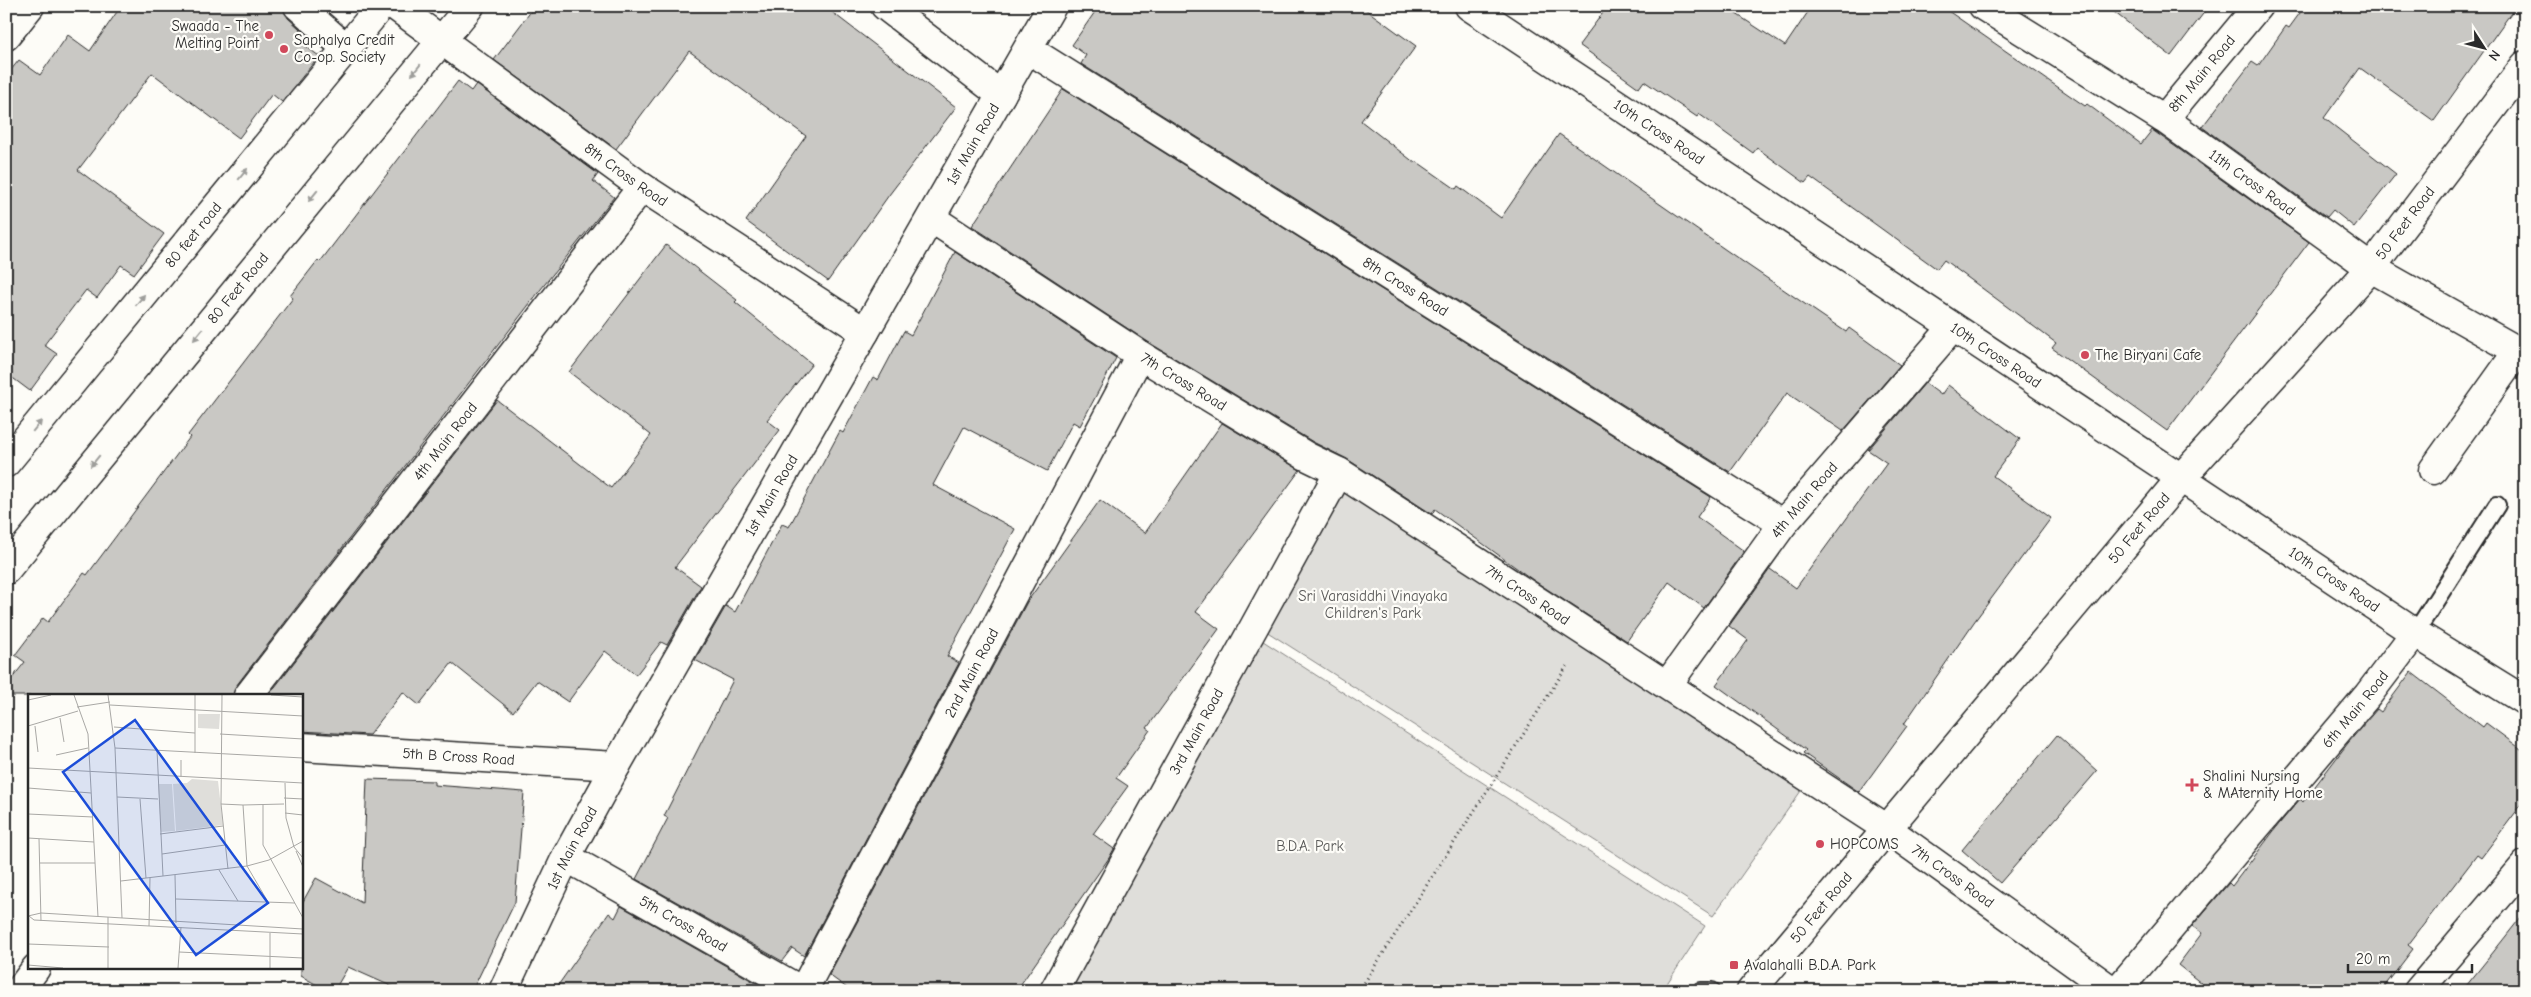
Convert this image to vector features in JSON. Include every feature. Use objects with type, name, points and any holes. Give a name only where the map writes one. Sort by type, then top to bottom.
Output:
[{"type":"street","points":[[6,36],[30,6]]},
{"type":"street","points":[[298,6],[347,49]]},
{"type":"street","name":"80 feet road","points":[[6,463],[381,6]]},
{"type":"street","name":"8th Cross Road","points":[[395,6],[642,187],[865,332]]},
{"type":"street","name":"80 Feet Road","points":[[6,570],[470,6]]},
{"type":"street","points":[[885,6],[1001,95]]},
{"type":"street","name":"1st Main Road","points":[[503,991],[566,857],[616,766],[1052,6]]},
{"type":"street","name":"10th Cross Road","points":[[1469,6],[2415,633],[2525,702]]},
{"type":"street","name":"11th Cross Road","points":[[1984,6],[2164,119],[2371,268],[2521,353]]},
{"type":"street","name":"8th Main Road","points":[[2164,119],[2258,6]]},
{"type":"street","name":"8th Cross Road","points":[[1028,49],[1783,524]]},
{"type":"street","name":"50 Feet Road","points":[[1751,991],[2181,478],[2371,268],[2525,65]]},
{"type":"street","name":"4th Main Road","points":[[250,694],[642,187]]},
{"type":"street","name":"7th Cross Road","points":[[931,218],[1140,355],[1306,456],[1339,472],[1668,684],[1886,828],[2112,991]]},
{"type":"street","name":"4th Main Road","points":[[1668,684],[1783,524],[1953,327]]},
{"type":"street","points":[[2433,470],[2521,353]]},
{"type":"street","name":"2nd Main Road","points":[[802,991],[1140,355]]},
{"type":"street","name":"3rd Main Road","points":[[1054,991],[1339,472]]},
{"type":"street","name":"6th Main Road","points":[[2117,991],[2368,695],[2415,633]]},
{"type":"street","name":"5th B Cross Road","points":[[302,747],[616,766]]},
{"type":"street","name":"5th Cross Road","points":[[566,857],[802,991]]},
{"type":"street","points":[[2418,991],[2525,865]]},
{"type":"street","points":[[19,991],[35,970]]},
{"type":"lane","name":"6th Main Road","points":[[2415,633],[2497,505]]},
{"type":"lane","points":[[1701,991],[1712,991]]},
{"type":"path","points":[[1359,991],[1588,633]]},
{"type":"green space","name":"Sri Varasiddhi Vinayaka Children's Park","points":[[1343,490],[1803,788],[1713,916],[1266,631]]},
{"type":"green space","name":"B.D.A. Park","points":[[1260,639],[1705,926],[1662,991],[1062,991]]},
{"type":"building","points":[[121,6],[283,6],[288,18],[310,38],[304,45],[319,56],[282,102],[272,94],[239,138],[152,73],[78,170],[164,234],[134,274],[121,265],[97,298],[86,290],[44,345],[57,354],[30,391],[6,373],[6,76],[19,60],[40,75],[68,35],[90,51]]},
{"type":"building","points":[[535,6],[824,6],[956,107],[889,195],[828,281],[746,221],[806,136],[689,51],[616,149],[494,60]]},
{"type":"building","points":[[1099,6],[1361,6],[1416,46],[1361,121],[1415,163],[1416,161],[1456,189],[1458,186],[1501,218],[1559,134],[1846,332],[1849,328],[1900,365],[1843,431],[1787,393],[1730,472],[1081,64],[1086,55],[1072,45]]},
{"type":"building","points":[[1608,6],[1724,6],[1785,46],[1812,6],[1941,6],[2085,106],[2087,104],[2141,144],[2152,130],[2309,242],[2167,431],[2052,348],[2056,343],[1944,260],[1937,269],[1810,177],[1805,183],[1757,148],[1753,153],[1699,114],[1697,117],[1644,81],[1639,88],[1579,45]]},
{"type":"building","points":[[2106,6],[2209,6],[2171,56]]},
{"type":"building","points":[[2305,6],[2516,6],[2434,121],[2360,68],[2324,118],[2396,174],[2354,227],[2333,210],[2327,217],[2202,127],[2252,62],[2258,66],[2286,26],[2289,28]]},
{"type":"building","points":[[458,81],[471,91],[476,84],[598,174],[593,181],[614,197],[236,686],[234,694],[28,694],[28,696],[6,696],[6,686],[25,662],[15,655],[43,618],[48,622],[84,573],[87,575],[190,437],[188,435],[293,298],[290,296],[318,260],[320,262]]},
{"type":"building","points":[[1063,89],[1711,497],[1697,517],[1744,551],[1704,608],[1669,582],[1627,641],[1533,580],[1435,509],[1432,514],[1347,459],[1313,442],[1148,342],[972,226]]},
{"type":"building","points":[[666,245],[737,300],[735,302],[812,364],[767,420],[780,430],[675,567],[701,586],[667,645],[661,642],[636,675],[605,651],[568,702],[537,681],[513,712],[452,663],[419,705],[403,692],[369,735],[302,731],[302,694],[270,694],[497,400],[611,488],[651,435],[569,372]]},
{"type":"building","points":[[955,252],[1116,358],[1080,426],[1073,422],[1047,471],[964,427],[933,485],[1015,529],[947,656],[959,663],[804,956],[792,948],[782,961],[636,879],[668,818],[664,816],[733,680],[695,660],[726,606],[735,612],[782,524],[789,527],[840,431],[843,433],[873,377],[878,380],[904,331],[911,335]]},
{"type":"building","points":[[1925,383],[1941,395],[1948,385],[2020,439],[1993,476],[2051,518],[1974,622],[1904,724],[1907,726],[1859,792],[1803,753],[1806,750],[1716,685],[1748,640],[1729,626],[1770,569],[1796,588],[1887,463],[1868,450]]},
{"type":"building","points":[[1222,423],[1300,470],[1196,612],[1219,629],[1147,728],[1150,730],[1116,778],[1128,786],[1093,834],[1114,849],[1109,858],[1016,991],[851,991],[829,975],[1027,602],[1100,500],[1145,533]]},
{"type":"building","points":[[2411,672],[2483,727],[2486,723],[2525,752],[2525,800],[2481,858],[2477,855],[2408,945],[2413,949],[2381,991],[2211,991],[2178,965],[2202,933],[2192,926],[2229,883],[2232,886],[2279,824],[2300,799],[2303,802],[2348,743],[2377,709],[2381,712]]},
{"type":"building","points":[[2057,735],[2097,771],[2000,883],[1962,850]]},
{"type":"building","points":[[367,779],[434,781],[434,785],[524,792],[515,902],[472,991],[402,991],[348,967],[334,991],[328,991],[301,976],[302,903],[316,878],[362,903]]},
{"type":"building","points":[[621,906],[763,987],[760,991],[554,991],[609,913],[615,918]]},
{"type":"building","points":[[2525,912],[2525,991],[2462,991],[2491,955]]},
{"type":"place","name":"Swaada - The Melting Point","points":[[269,35]]},
{"type":"place","name":"Saphalya Credit Co-op. Society","points":[[284,49]]},
{"type":"place","name":"The Biryani Cafe","points":[[2085,355]]},
{"type":"place","name":"Shalini Nursing & MAternity Home","points":[[2192,785]]},
{"type":"place","name":"HOPCOMS","points":[[1820,844]]},
{"type":"place","name":"Avalahalli B.D.A. Park","points":[[1734,965]]}]
